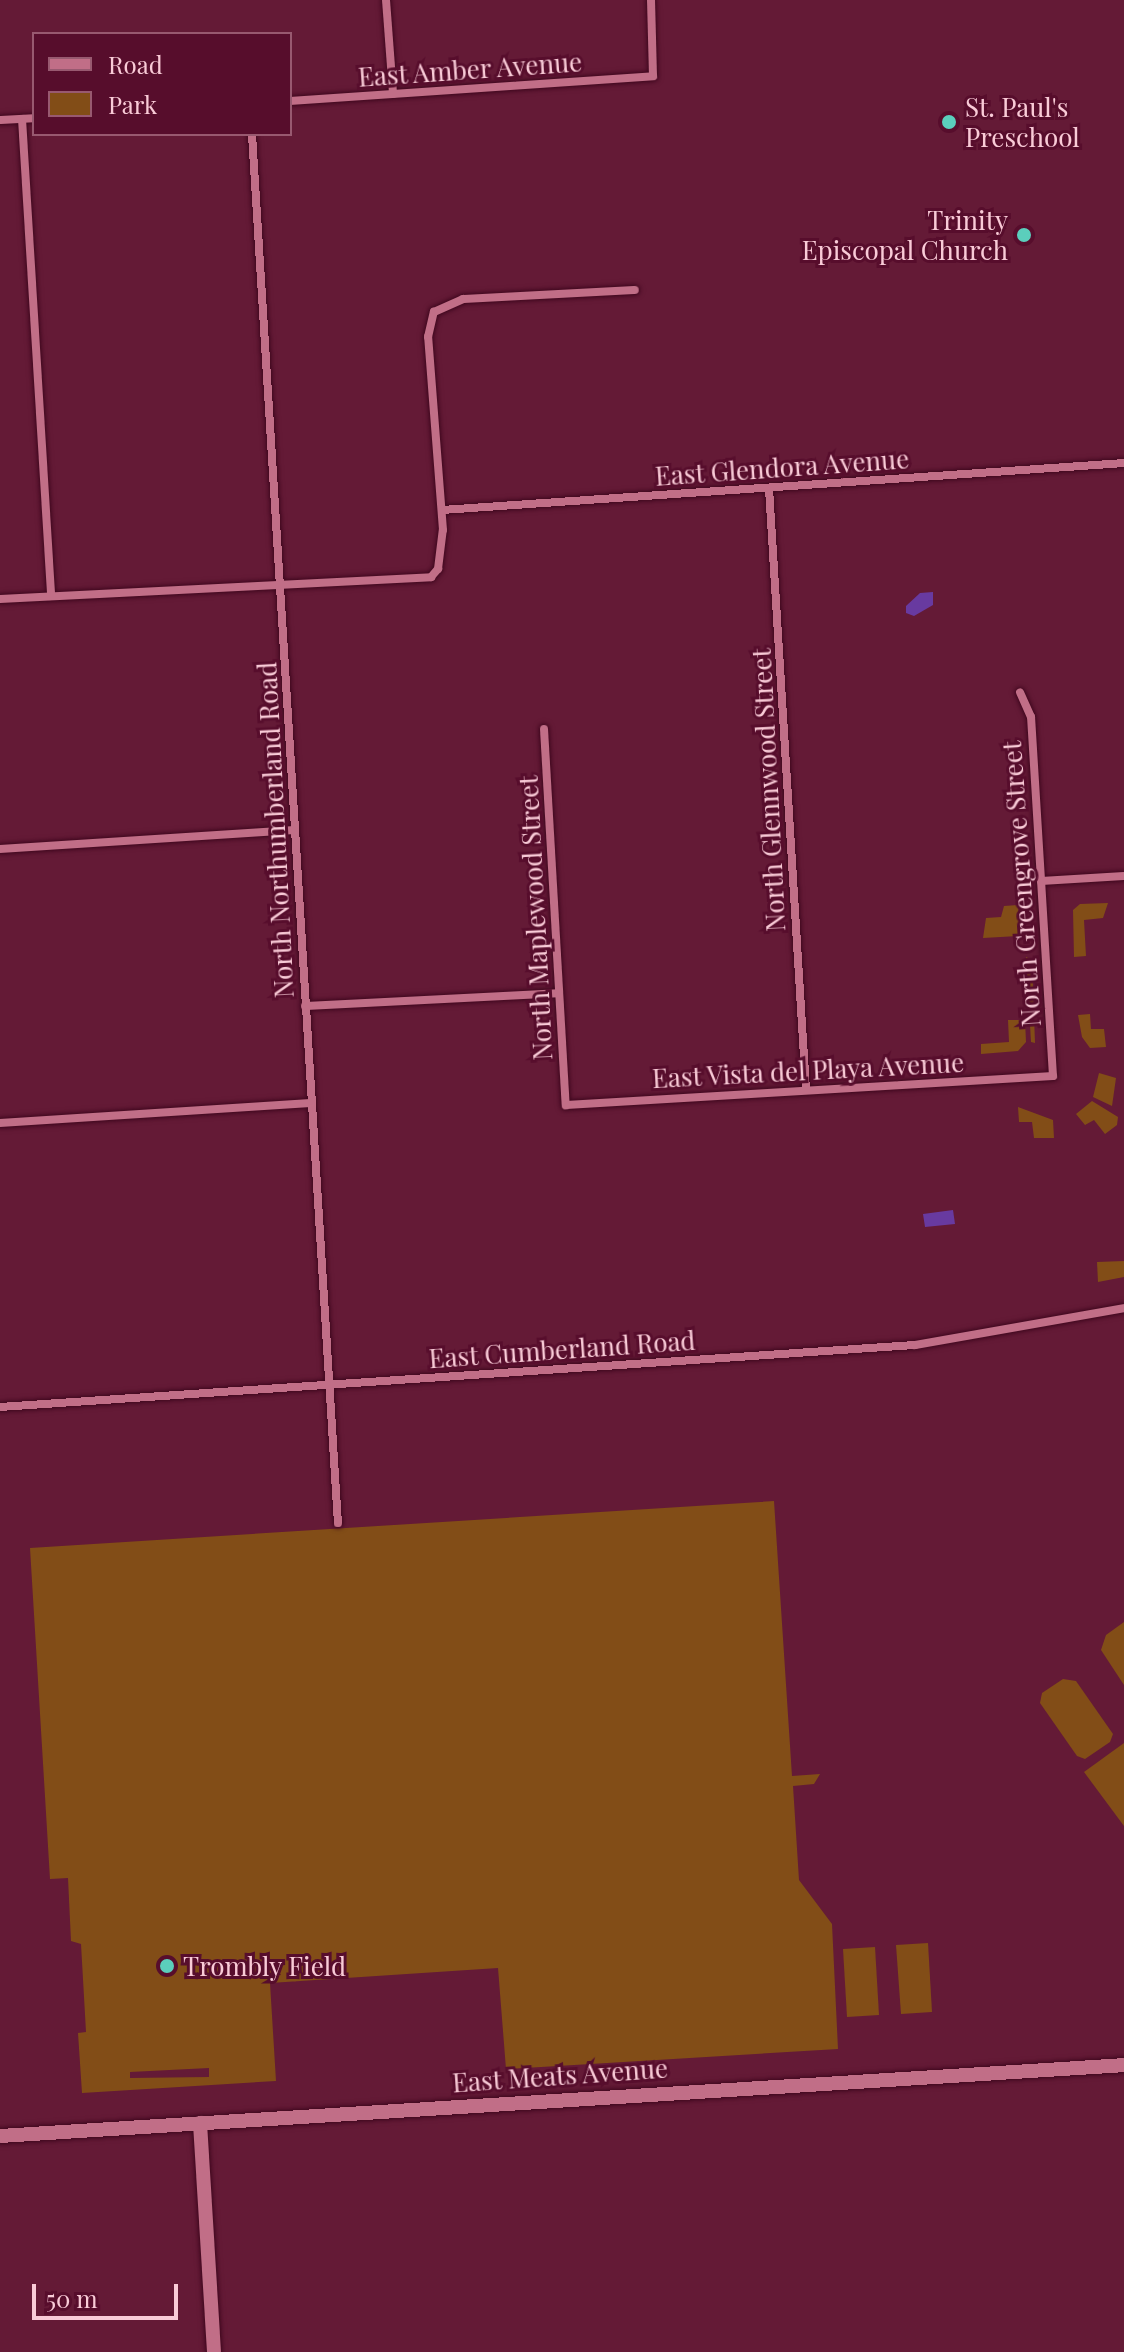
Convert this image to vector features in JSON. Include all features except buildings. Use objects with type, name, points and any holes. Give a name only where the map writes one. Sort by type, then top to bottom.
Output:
[{"type":"street","points":[[386,0],[393,94]]},
{"type":"street","name":"East Amber Avenue","points":[[292,101],[653,76],[651,0]]},
{"type":"street","points":[[0,120],[32,118]]},
{"type":"street","points":[[22,119],[51,596]]},
{"type":"street","name":"North Northumberland Road","points":[[252,136],[338,1523]]},
{"type":"street","points":[[0,599],[418,579],[438,569],[442,510],[428,337],[434,312],[463,299],[635,290]]},
{"type":"street","name":"East Glendora Avenue","points":[[442,510],[1124,463]]},
{"type":"street","name":"North Glennwood Street","points":[[769,488],[806,1090]]},
{"type":"street","name":"North Greengrove Street","points":[[1020,692],[1031,717],[1053,1076]]},
{"type":"street","name":"North Maplewood Street","points":[[544,729],[566,1105]]},
{"type":"street","points":[[0,849],[294,830]]},
{"type":"street","points":[[1041,881],[1124,876]]},
{"type":"street","points":[[305,1006],[559,993]]},
{"type":"street","name":"East Vista del Playa Avenue","points":[[566,1105],[1053,1076]]},
{"type":"street","points":[[0,1123],[310,1103]]},
{"type":"street","name":"East Cumberland Road","points":[[0,1407],[915,1345],[1124,1308]]},
{"type":"street","name":"East Meats Avenue","points":[[0,2136],[1124,2065]]},
{"type":"street","points":[[200,2123],[214,2352]]},
{"type":"green space","points":[[1108,903],[1103,918],[1084,920],[1086,956],[1074,957],[1073,910],[1080,904]]},
{"type":"green space","points":[[1018,905],[1020,936],[983,938],[986,918],[1001,917],[1004,906]]},
{"type":"green space","points":[[1026,957],[1032,960],[1035,1043],[1031,1042]]},
{"type":"green space","points":[[1090,1014],[1091,1029],[1104,1029],[1106,1047],[1090,1048],[1082,1037],[1078,1015]]},
{"type":"green space","points":[[1008,1020],[1025,1020],[1026,1042],[1018,1051],[981,1054],[981,1044],[1009,1042]]},
{"type":"green space","points":[[1099,1073],[1116,1078],[1112,1106],[1093,1097]]},
{"type":"green space","points":[[1092,1101],[1118,1117],[1117,1125],[1105,1134],[1094,1120],[1085,1125],[1076,1114]]},
{"type":"green space","points":[[1018,1107],[1053,1120],[1054,1138],[1034,1138],[1032,1122],[1019,1122]]},
{"type":"green space","points":[[1124,1261],[1124,1277],[1098,1282],[1097,1262]]},
{"type":"green space","points":[[774,1501],[792,1776],[820,1774],[814,1784],[793,1786],[799,1880],[832,1924],[838,2049],[506,2069],[498,1968],[270,1983],[276,2081],[82,2093],[78,2033],[86,2032],[81,1944],[71,1941],[68,1878],[50,1879],[30,1548]],"holes":[[[209,2068],[209,2077],[130,2078],[130,2072]]]},
{"type":"green space","points":[[1124,1622],[1124,1685],[1101,1650],[1106,1635]]},
{"type":"green space","points":[[1063,1679],[1076,1681],[1113,1734],[1110,1742],[1085,1759],[1077,1756],[1040,1703],[1042,1693]]},
{"type":"green space","points":[[1124,1743],[1124,1826],[1084,1772]]},
{"type":"green space","points":[[928,1943],[932,2012],[901,2014],[896,1945]]},
{"type":"green space","points":[[875,1947],[879,2015],[847,2017],[843,1949]]},
{"type":"shaded area","points":[[933,592],[933,605],[914,616],[906,613],[906,606],[920,593]]},
{"type":"shaded area","points":[[953,1210],[955,1224],[925,1227],[923,1214]]},
{"type":"place","name":"St. Paul's Preschool","points":[[949,122]]},
{"type":"place","name":"Trinity Episcopal Church","points":[[1024,235]]},
{"type":"place","name":"Trombly Field","points":[[167,1966]]}]
